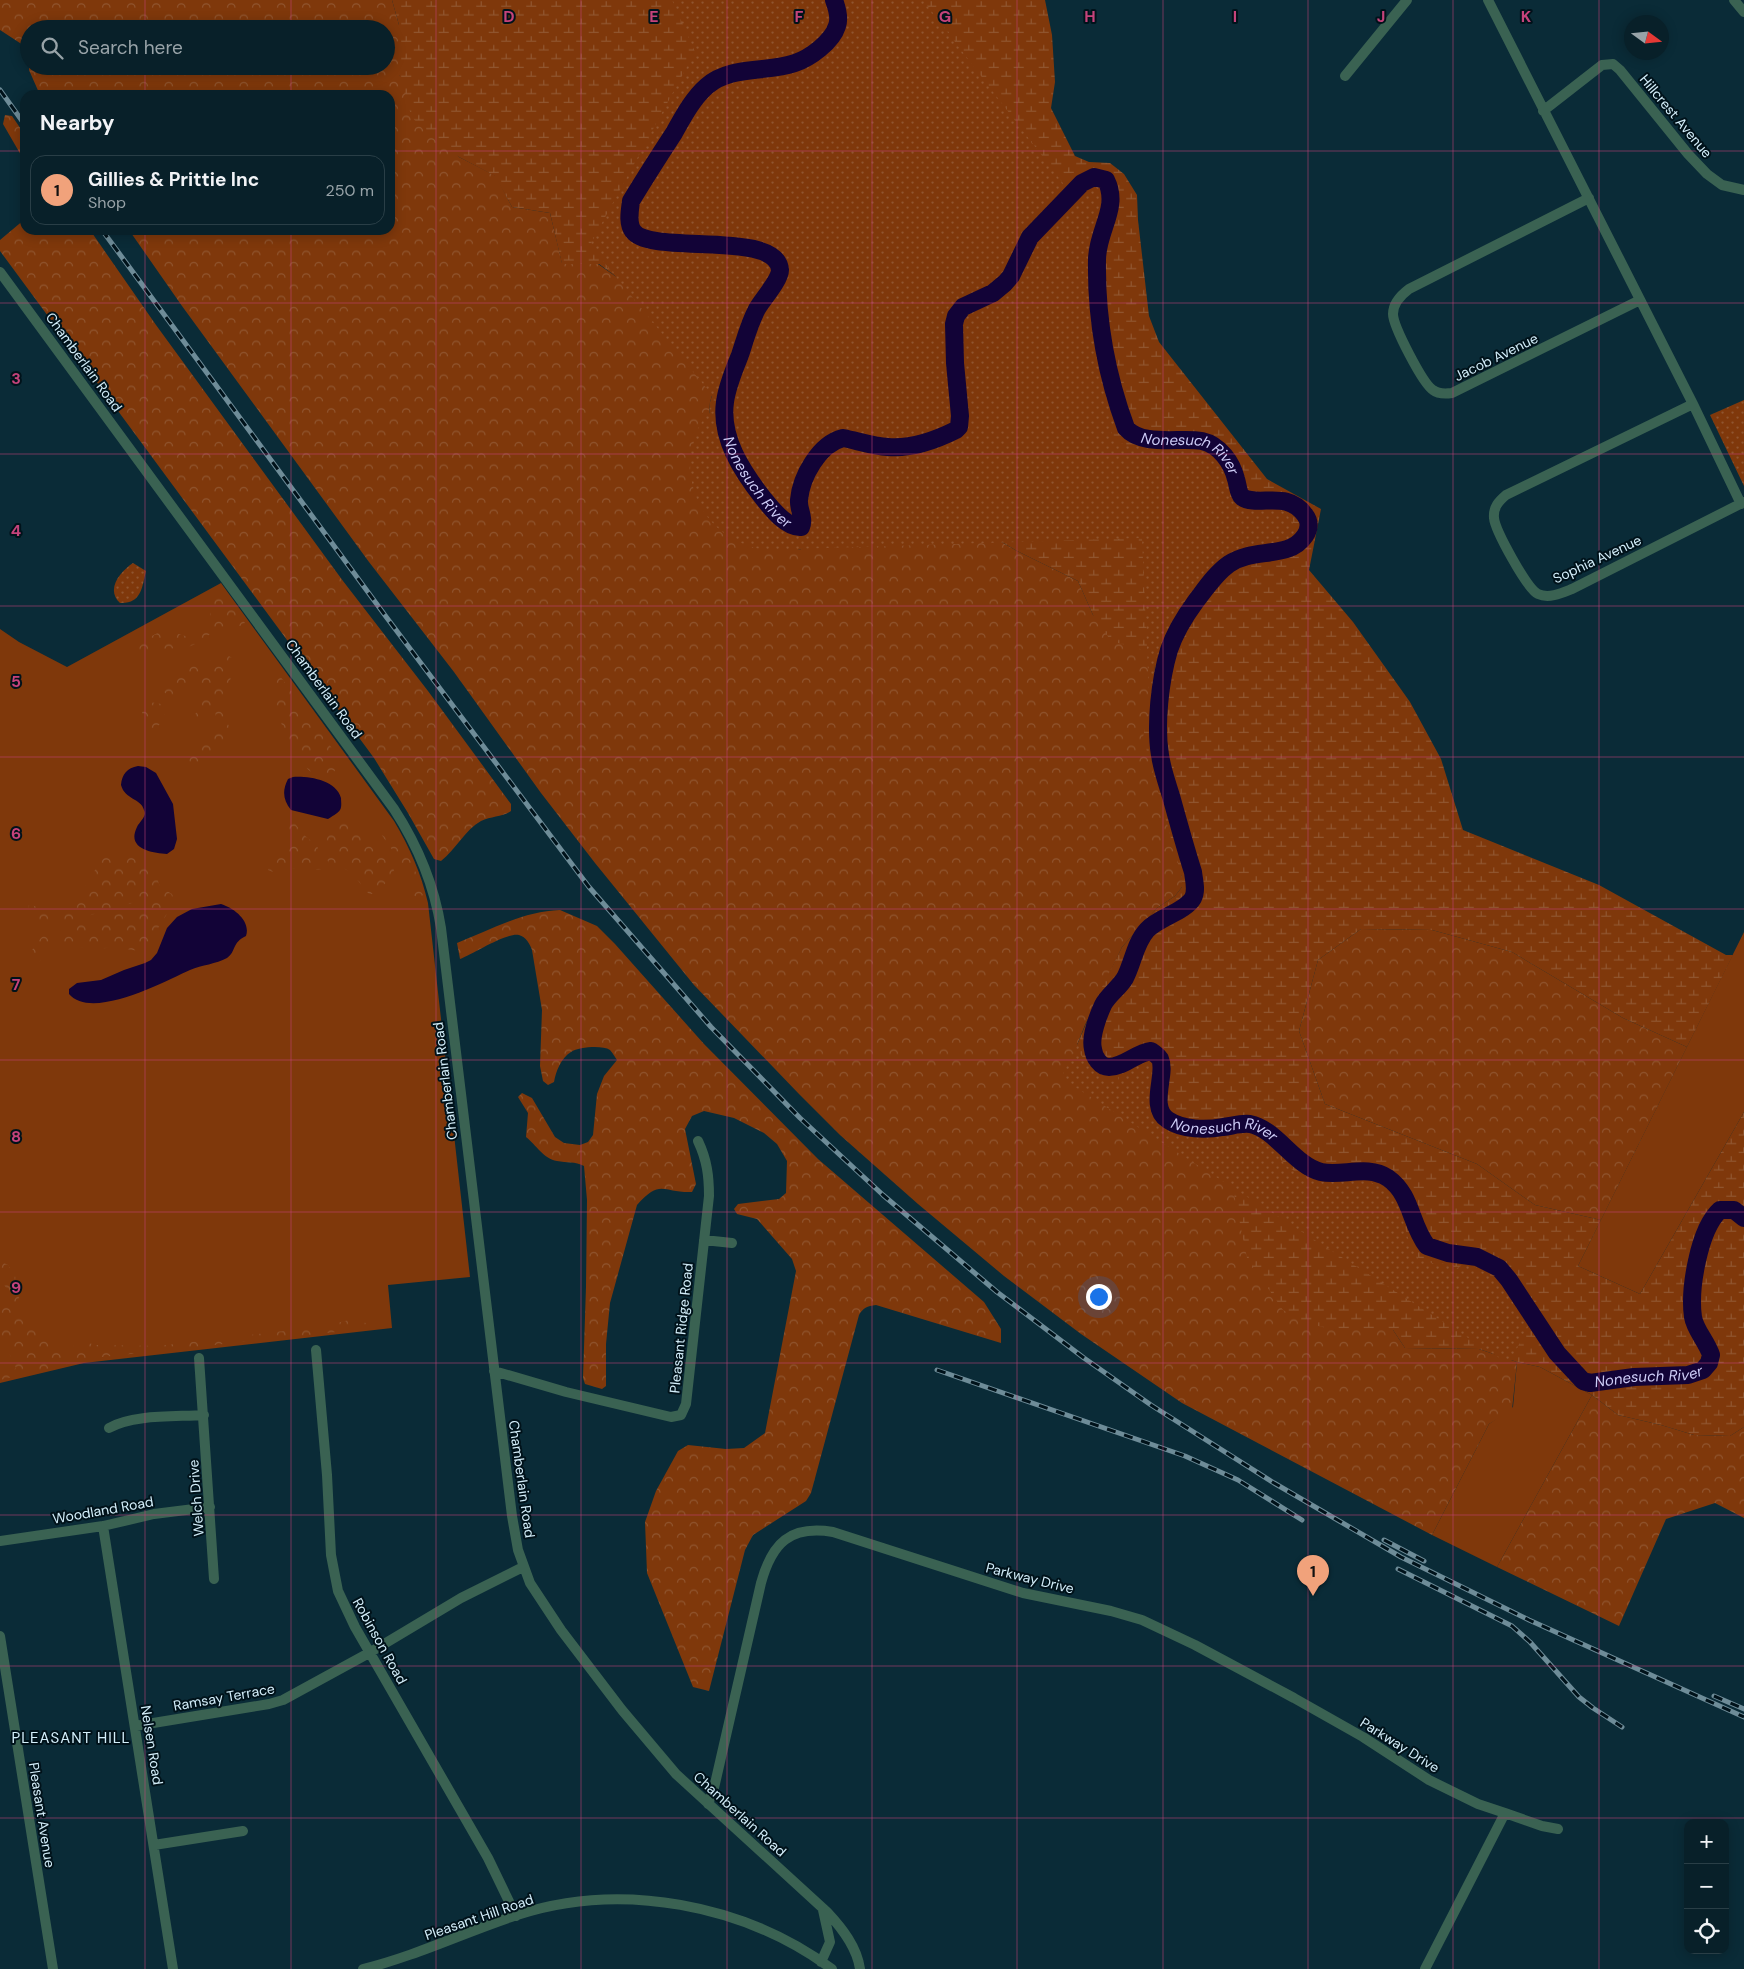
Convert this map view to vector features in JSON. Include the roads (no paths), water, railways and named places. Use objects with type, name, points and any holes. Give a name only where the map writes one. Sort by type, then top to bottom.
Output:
[{"type":"street","points":[[1345,76],[1407,0]]},
{"type":"street","points":[[1488,0],[1742,503]]},
{"type":"street","points":[[1734,0],[1744,12]]},
{"type":"street","name":"Hillcrest Avenue","points":[[1543,111],[1602,65],[1612,64],[1620,70],[1688,154],[1707,174],[1722,185],[1744,190]]},
{"type":"street","name":"Jacob Avenue","points":[[1589,198],[1409,289],[1400,297],[1394,308],[1396,327],[1428,386],[1436,392],[1452,394],[1640,300]]},
{"type":"street","name":"Chamberlain Road","points":[[0,272],[394,808],[423,861],[435,896],[442,938],[512,1516],[523,1567],[530,1583],[547,1610],[622,1710],[676,1774],[822,1907],[846,1936],[860,1969]]},
{"type":"street","name":"Sophia Avenue","points":[[1692,404],[1506,495],[1497,504],[1495,510],[1496,526],[1527,583],[1537,594],[1548,596],[1572,589],[1742,503]]},
{"type":"street","name":"Pleasant Ridge Road","points":[[494,1371],[566,1392],[665,1416],[676,1417],[681,1415],[686,1404],[709,1179],[707,1162],[698,1141]]},
{"type":"street","points":[[704,1240],[732,1243]]},
{"type":"street","name":"Robinson Road","points":[[316,1350],[333,1573],[345,1609],[488,1858],[516,1916]]},
{"type":"street","name":"Welch Drive","points":[[199,1358],[214,1579]]},
{"type":"street","points":[[109,1428],[123,1423],[146,1419],[204,1415]]},
{"type":"street","name":"Woodland Road","points":[[0,1541],[104,1526],[134,1517],[210,1507]]},
{"type":"street","name":"Nelsen Road","points":[[104,1526],[173,1969]]},
{"type":"street","name":"Parkway Drive","points":[[708,1804],[714,1788],[766,1567],[773,1551],[780,1544],[795,1534],[815,1530],[833,1532],[859,1539],[1023,1593],[1111,1611],[1142,1620],[1195,1645],[1294,1698],[1363,1737],[1416,1773],[1437,1784],[1478,1804],[1542,1826],[1558,1829]]},
{"type":"street","name":"Ramsay Terrace","points":[[135,1726],[275,1703],[303,1691],[461,1598],[523,1567]]},
{"type":"street","name":"Pleasant Avenue","points":[[0,1636],[52,1969]]},
{"type":"street","points":[[1425,1969],[1505,1813]]},
{"type":"street","points":[[154,1845],[243,1830]]},
{"type":"street","name":"Pleasant Hill Road","points":[[363,1969],[418,1952],[516,1916],[563,1905],[596,1901],[642,1900],[681,1905],[718,1914],[757,1927],[832,1969]]},
{"type":"street","points":[[821,1962],[830,1942],[822,1907]]},
{"type":"waterway","name":"Nonesuch River","points":[[834,0],[838,16],[837,26],[830,38],[814,53],[801,61],[784,66],[727,75],[717,79],[697,96],[631,201],[630,208],[629,220],[631,228],[644,238],[663,242],[737,246],[758,250],[774,258],[780,270],[777,279],[757,309],[749,326],[727,390],[724,415],[729,441],[740,465],[755,488],[775,512],[784,521],[801,527],[802,520],[799,500],[803,481],[819,454],[834,441],[843,438],[871,445],[906,447],[940,437],[959,427],[960,416],[955,363],[954,324],[956,316],[963,307],[993,293],[1005,283],[1011,276],[1030,237],[1082,183],[1094,177],[1106,180],[1110,190],[1109,210],[1098,249],[1098,303],[1108,366],[1126,428],[1133,434],[1142,437],[1162,440],[1202,441],[1214,446],[1228,461],[1242,497],[1256,501],[1273,500],[1290,503],[1298,507],[1308,520],[1308,531],[1292,547],[1280,551],[1243,557],[1224,568],[1211,581],[1192,607],[1171,643],[1161,688],[1158,717],[1159,743],[1163,771],[1193,872],[1195,892],[1193,898],[1184,907],[1158,921],[1147,930],[1137,947],[1125,978],[1105,1001],[1097,1021],[1092,1044],[1098,1061],[1106,1067],[1120,1065],[1140,1054],[1151,1051],[1160,1059],[1162,1065],[1159,1107],[1162,1114],[1168,1120],[1181,1126],[1202,1129],[1250,1124],[1268,1133],[1302,1162],[1321,1172],[1363,1171],[1380,1174],[1388,1178],[1402,1193],[1421,1237],[1427,1246],[1448,1253],[1477,1257],[1499,1268],[1557,1353],[1583,1381],[1590,1383],[1634,1377],[1688,1375],[1703,1370],[1709,1363],[1711,1355],[1694,1322],[1692,1305],[1694,1276],[1701,1245],[1706,1231],[1720,1210],[1734,1210],[1744,1218]]},
{"type":"railway","points":[[0,90],[20,118]]},
{"type":"railway","points":[[106,235],[387,618],[589,887],[711,1027],[800,1118],[883,1195],[997,1292],[1084,1358],[1151,1405],[1274,1483],[1401,1557],[1529,1620],[1744,1717]]},
{"type":"railway","points":[[937,1370],[1185,1456],[1238,1480],[1302,1520]]},
{"type":"railway","points":[[1384,1540],[1424,1561]]},
{"type":"railway","points":[[1398,1569],[1512,1626],[1530,1642],[1579,1697],[1622,1727]]},
{"type":"railway","points":[[1714,1696],[1744,1709]]},
{"type":"place","name":"Gillies & Prittie Inc","points":[[1313,1596]]},
{"type":"district","name":"PLEASANT HILL","points":[[71,1738]]}]
